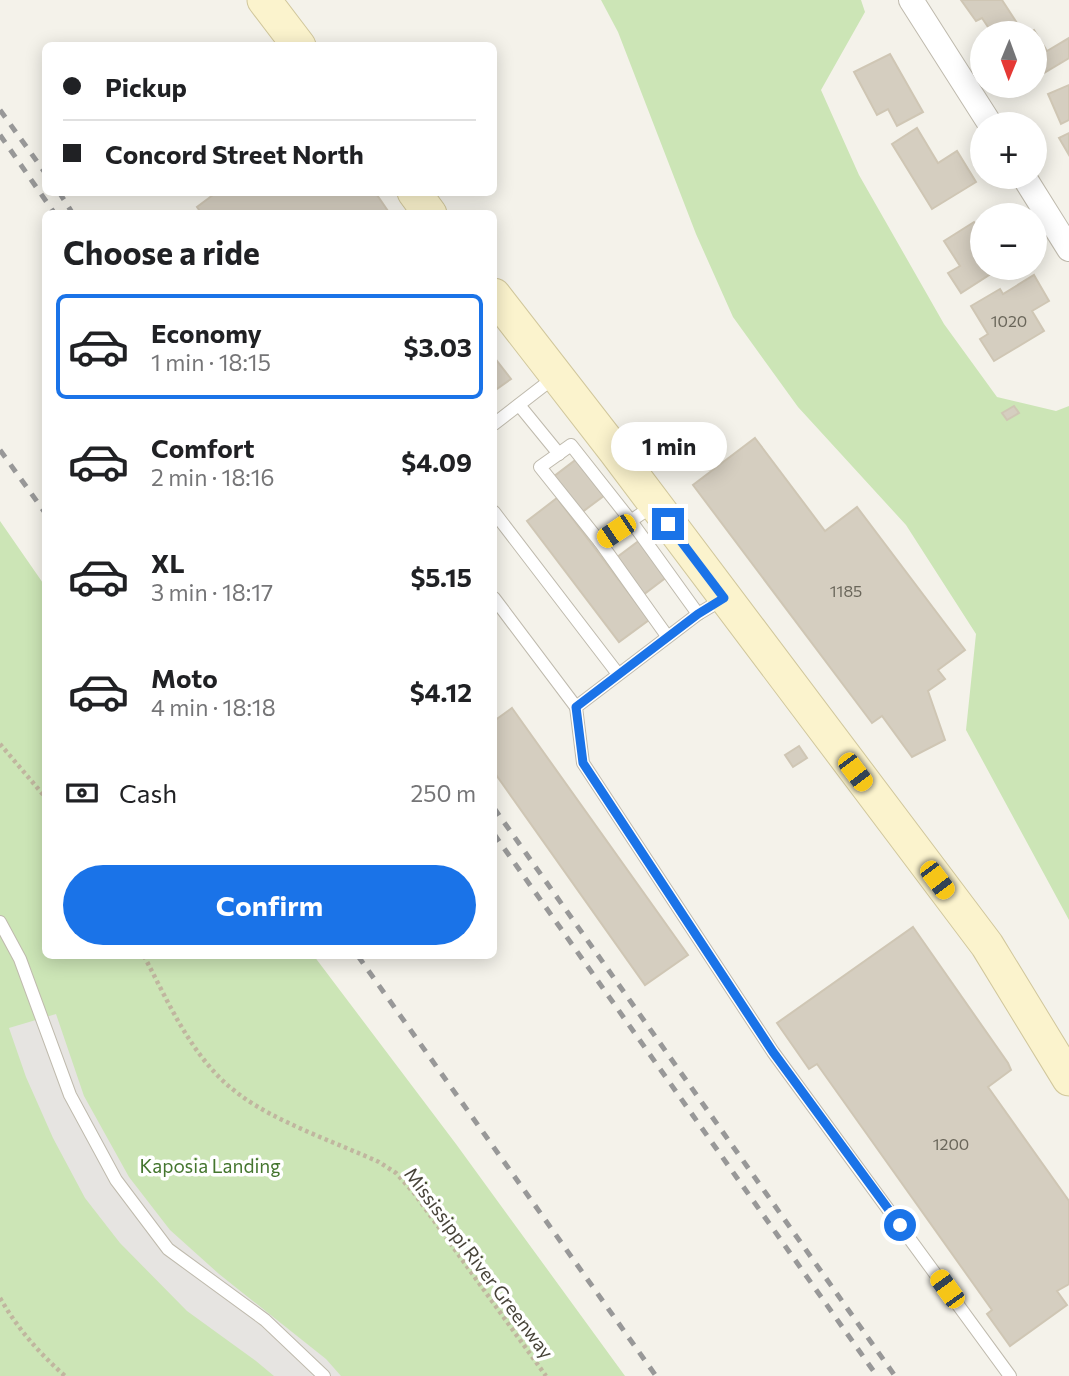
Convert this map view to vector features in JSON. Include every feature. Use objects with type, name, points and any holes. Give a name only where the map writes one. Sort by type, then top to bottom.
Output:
[{"type":"main road","points":[[264,0],[296,42]]},
{"type":"main road","points":[[497,299],[556,376],[643,513],[711,606],[987,945],[1069,1079]]},
{"type":"street","points":[[911,0],[982,112]]},
{"type":"street","points":[[1032,189],[1069,249]]},
{"type":"lane","points":[[497,422],[556,376]]},
{"type":"lane","points":[[519,405],[559,454]]},
{"type":"lane","points":[[600,542],[643,513],[571,445],[540,467],[600,542],[667,636]]},
{"type":"lane","points":[[497,516],[618,674]]},
{"type":"lane","points":[[497,601],[576,707],[583,763],[773,1052],[1010,1376]]},
{"type":"lane","points":[[576,707],[667,636],[711,606]]},
{"type":"lane","points":[[0,922],[20,958],[70,1095],[116,1181],[167,1249],[265,1320],[324,1376]]},
{"type":"path","points":[[0,744],[42,793]]},
{"type":"path","name":"Mississippi River Greenway","points":[[146,959],[190,1041],[217,1076],[239,1095],[263,1110],[379,1162],[396,1173],[414,1193],[546,1376]]},
{"type":"path","points":[[0,1298],[17,1327],[40,1354],[65,1376]]},
{"type":"green space","points":[[601,0],[861,0],[865,12],[821,90],[859,175],[944,324],[997,397],[1056,411],[1069,406],[1069,920],[966,730],[976,634],[906,525],[798,407],[733,317],[696,234],[618,32]]},
{"type":"green space","name":"Kaposia Landing","points":[[0,521],[42,582],[42,959],[316,959],[456,1144],[625,1376],[0,1376]]},
{"type":"shaded area","points":[[56,1014],[84,1096],[129,1177],[170,1230],[219,1274],[326,1359],[341,1376],[274,1376],[187,1311],[120,1243],[85,1198],[53,1138],[26,1077],[9,1028]]},
{"type":"building","points":[[961,0],[1002,0],[1016,21],[984,21],[982,18],[976,21]]},
{"type":"building","points":[[1069,38],[1069,58],[1047,71],[1047,51]]},
{"type":"building","points":[[890,54],[923,112],[897,126],[888,109],[877,115],[854,72]]},
{"type":"building","points":[[1069,85],[1069,120],[1061,124],[1048,94]]},
{"type":"building","points":[[917,128],[938,163],[957,151],[970,172],[970,186],[932,209],[892,144]]},
{"type":"building","points":[[1069,133],[1069,155],[1059,138]]},
{"type":"building","points":[[212,196],[378,196],[387,210],[199,210],[197,207]]},
{"type":"building","points":[[970,225],[970,280],[981,280],[961,293],[948,273],[960,266],[944,241]]},
{"type":"building","points":[[1026,280],[1037,280],[1049,301],[1032,311],[1044,331],[994,361],[980,339],[988,334],[971,306],[1000,289],[1003,294]]},
{"type":"building","points":[[497,361],[511,379],[497,389]]},
{"type":"building","points":[[1014,406],[1019,413],[1007,420],[1002,413]]},
{"type":"building","points":[[755,438],[825,531],[857,507],[965,650],[938,670],[945,679],[928,691],[945,740],[912,757],[882,716],[872,723],[693,485]]},
{"type":"building","points":[[578,458],[605,495],[581,513],[553,477]]},
{"type":"building","points":[[557,498],[649,620],[619,642],[527,521]]},
{"type":"building","points":[[640,540],[668,576],[643,595],[616,558]]},
{"type":"building","points":[[512,708],[688,955],[645,985],[497,776],[497,719]]},
{"type":"building","points":[[799,746],[807,758],[793,767],[785,755]]},
{"type":"building","points":[[913,927],[1008,1063],[1011,1070],[988,1087],[1069,1201],[1069,1284],[1057,1291],[1067,1305],[1010,1346],[987,1314],[992,1310],[817,1064],[809,1069],[777,1023]]},
{"type":"railway","points":[[0,110],[42,168]]},
{"type":"railway","points":[[0,135],[42,195]]},
{"type":"railway","points":[[42,196],[52,210]]},
{"type":"railway","points":[[62,196],[70,210]]},
{"type":"railway","points":[[0,450],[42,508]]},
{"type":"railway","points":[[497,812],[895,1376]]},
{"type":"railway","points":[[497,838],[877,1376]]},
{"type":"railway","points":[[360,959],[656,1376]]},
{"type":"route","points":[[668,524],[724,598],[698,614],[576,707],[583,763],[773,1052],[900,1225]]}]
